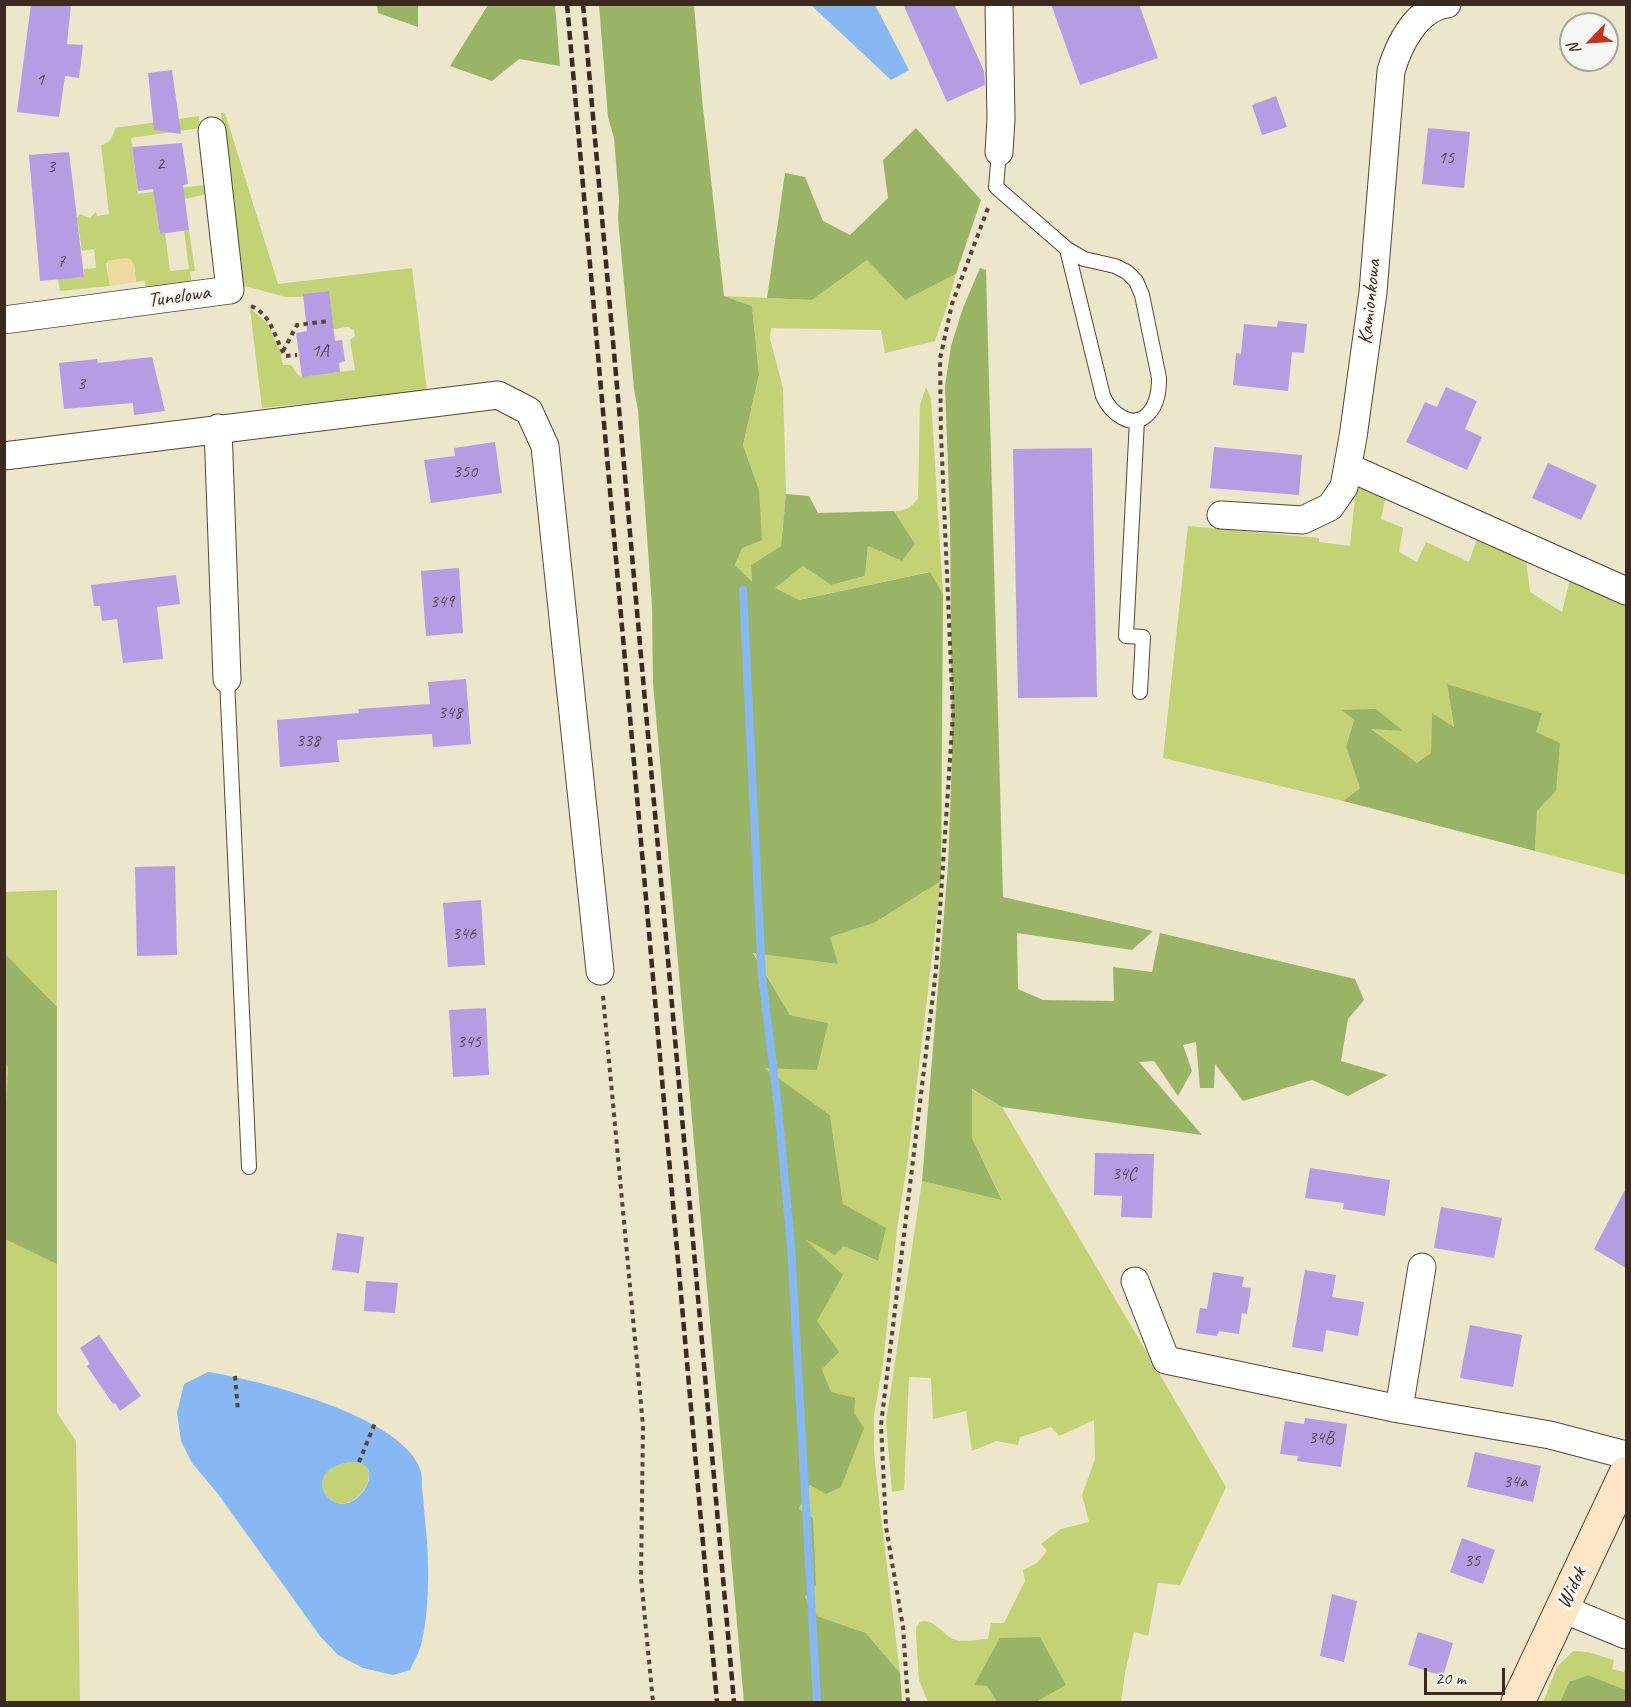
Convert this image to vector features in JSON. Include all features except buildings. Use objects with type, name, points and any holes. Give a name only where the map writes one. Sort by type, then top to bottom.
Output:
[{"type":"main road","name":"Widok","points":[[1518,1702],[1626,1473]]},
{"type":"street","points":[[999,4],[999,152]]},
{"type":"street","name":"Kamionkowa","points":[[1221,515],[1303,520],[1330,507],[1344,487],[1373,292],[1392,71],[1395,57],[1408,32],[1429,12],[1447,4]]},
{"type":"street","name":"Tunelowa","points":[[4,320],[230,290],[212,131]]},
{"type":"street","points":[[4,456],[498,394],[529,411],[545,446],[600,971]]},
{"type":"street","points":[[218,428],[227,679]]},
{"type":"street","points":[[1348,467],[1626,591]]},
{"type":"street","points":[[1399,1409],[1422,1267]]},
{"type":"street","points":[[1135,1281],[1166,1360],[1399,1409],[1550,1435],[1626,1455]]},
{"type":"street","points":[[1563,1608],[1626,1635]]},
{"type":"lane","points":[[999,152],[996,187],[1067,249],[1084,259],[1115,266],[1127,272],[1136,281],[1142,295],[1159,385],[1155,404],[1148,415],[1137,420],[1115,415],[1103,396],[1067,249]]},
{"type":"lane","points":[[1137,420],[1126,636],[1143,637],[1140,692]]},
{"type":"lane","points":[[227,679],[249,1167]]},
{"type":"path","points":[[908,1702],[903,1627],[886,1527],[881,1425],[936,970],[952,714],[940,434],[940,359],[952,304],[996,187]]},
{"type":"path","points":[[250,306],[258,309],[268,319],[283,353],[286,356],[297,355]]},
{"type":"path","points":[[283,353],[290,334],[297,325],[329,321]]},
{"type":"path","points":[[600,971],[643,1426],[641,1578],[653,1702]]},
{"type":"path","points":[[235,1376],[238,1411]]},
{"type":"path","points":[[359,1462],[375,1424]]},
{"type":"green space","points":[[377,5],[418,5],[418,27],[378,13]]},
{"type":"green space","points":[[488,5],[555,5],[560,66],[519,59],[492,81],[450,66]]},
{"type":"green space","points":[[599,5],[694,5],[724,296],[752,306],[759,375],[743,445],[759,490],[762,540],[742,548],[735,565],[752,582],[751,565],[781,546],[786,494],[809,496],[818,513],[894,511],[915,544],[902,561],[868,546],[865,576],[831,585],[803,566],[775,588],[799,600],[930,572],[943,594],[941,881],[874,923],[830,937],[838,964],[753,953],[790,1015],[828,1023],[817,1070],[764,1068],[830,1115],[843,1204],[886,1228],[878,1261],[843,1246],[835,1255],[805,1239],[843,1275],[817,1321],[839,1352],[822,1369],[831,1392],[855,1398],[854,1413],[864,1428],[841,1487],[826,1494],[810,1485],[799,1509],[813,1518],[816,1585],[805,1597],[817,1616],[866,1633],[900,1673],[902,1702],[744,1702],[653,683],[652,606],[638,410],[618,219],[619,199],[614,138],[608,117]]},
{"type":"green space","points":[[221,113],[225,113],[278,284],[412,268],[427,391],[262,408],[250,308],[267,323],[280,350],[283,365],[291,365],[302,377],[355,370],[350,340],[355,336],[354,330],[348,327],[333,329],[328,291],[303,294],[304,297],[286,297],[241,285]]},
{"type":"green space","points":[[199,116],[200,128],[131,138],[138,194],[159,191],[155,201],[160,234],[165,234],[170,271],[189,269],[184,231],[189,230],[195,271],[190,272],[192,284],[146,290],[145,281],[136,282],[134,264],[106,263],[110,286],[60,291],[58,279],[84,277],[84,269],[96,268],[94,249],[82,251],[77,218],[80,214],[90,218],[96,212],[97,216],[109,214],[101,145],[111,139],[115,128]]},
{"type":"green space","points":[[916,128],[981,200],[956,274],[905,300],[867,260],[812,300],[767,298],[785,173],[805,177],[823,221],[850,235],[888,198],[883,160]]},
{"type":"green space","points":[[204,185],[204,189],[208,189],[206,194],[185,199],[184,196],[162,190]]},
{"type":"green space","points":[[867,260],[905,300],[956,274],[935,341],[885,353],[881,330],[771,328],[770,339],[783,388],[786,494],[781,546],[751,565],[752,583],[735,565],[759,490],[743,445],[759,375],[752,306],[724,296],[812,300]]},
{"type":"green space","points":[[980,268],[986,270],[1003,897],[1153,931],[1132,950],[1017,933],[1018,989],[1043,1000],[1114,1001],[1113,967],[1152,972],[1160,933],[1355,979],[1364,1000],[1348,1019],[1341,1061],[1388,1075],[1348,1096],[1312,1080],[1243,1101],[1215,1064],[1214,1088],[1200,1088],[1196,1042],[1183,1045],[1192,1071],[1178,1096],[1154,1061],[1139,1062],[1202,1135],[1002,1107],[972,1089],[972,1138],[1002,1200],[922,1181],[948,866],[952,758],[950,522],[945,386],[951,346],[963,308]]},
{"type":"green space","points":[[926,387],[931,398],[943,594],[929,572],[798,600],[774,588],[803,566],[831,585],[865,576],[868,546],[902,561],[915,544],[894,511],[908,508],[918,498],[920,405]]},
{"type":"green space","points":[[1356,487],[1386,495],[1381,519],[1403,528],[1399,552],[1417,562],[1426,542],[1469,562],[1478,536],[1526,559],[1530,592],[1562,612],[1571,575],[1626,599],[1626,875],[1535,851],[1537,811],[1556,791],[1536,732],[1541,713],[1447,684],[1454,728],[1432,713],[1431,753],[1417,764],[1370,728],[1402,731],[1343,710],[1354,720],[1346,747],[1360,788],[1343,801],[1163,758],[1188,526],[1319,538],[1319,542],[1350,546]]},
{"type":"green space","points":[[1447,684],[1542,713],[1536,732],[1560,743],[1556,791],[1537,811],[1535,851],[1343,801],[1360,788],[1346,747],[1354,720],[1342,710],[1376,709],[1403,731],[1371,729],[1417,763],[1431,753],[1432,713],[1454,727]]},
{"type":"green space","points":[[941,881],[908,1158],[897,1229],[883,1364],[874,1415],[874,1452],[900,1673],[866,1633],[817,1616],[805,1597],[799,1509],[810,1485],[831,1392],[822,1369],[802,1236],[843,1246],[877,1261],[843,1204],[830,1115],[762,1068],[828,1023],[790,1015],[753,952],[837,964],[830,937],[874,923]]},
{"type":"green space","points":[[57,890],[57,1413],[76,1441],[80,1702],[5,1702],[4,892]]},
{"type":"green space","points":[[5,954],[57,1007],[57,1264],[5,1239],[4,1140],[8,1067],[4,1063]]},
{"type":"green space","points":[[971,1089],[1002,1107],[1226,1487],[1180,1585],[1158,1583],[1148,1636],[1134,1632],[1121,1702],[1036,1702],[1066,1684],[974,1684],[987,1686],[997,1702],[928,1702],[919,1680],[916,1628],[920,1622],[930,1622],[949,1637],[957,1640],[988,1639],[991,1623],[1004,1623],[1025,1581],[1023,1570],[1037,1563],[1047,1551],[1041,1544],[1061,1529],[1089,1522],[1082,1495],[1095,1459],[1094,1420],[1059,1436],[1051,1427],[1020,1437],[1018,1445],[996,1441],[972,1451],[966,1411],[933,1419],[931,1378],[909,1377],[904,1490],[892,1492],[886,1422],[922,1181],[1002,1199],[972,1138]]},
{"type":"green space","points":[[350,1462],[362,1464],[368,1469],[369,1477],[361,1493],[354,1500],[337,1503],[324,1492],[322,1482],[332,1468]]},
{"type":"green space","points":[[1040,1637],[1066,1685],[1036,1702],[997,1702],[987,1686],[974,1685],[1000,1638]]},
{"type":"green space","points":[[1573,1651],[1588,1652],[1614,1660],[1612,1669],[1624,1672],[1626,1666],[1626,1690],[1588,1675],[1569,1682],[1560,1702],[1543,1702],[1557,1667]]},
{"type":"green space","points":[[1588,1675],[1626,1690],[1626,1702],[1560,1702],[1569,1682]]},
{"type":"sand","points":[[130,259],[134,264],[136,282],[110,286],[107,261]]},
{"type":"water","points":[[811,5],[875,5],[909,70],[891,80]]},
{"type":"water","points":[[208,1372],[293,1392],[358,1417],[386,1433],[408,1450],[421,1473],[428,1566],[424,1629],[420,1648],[410,1670],[393,1675],[363,1668],[338,1655],[320,1636],[218,1494],[192,1463],[181,1441],[177,1413],[184,1384]],"holes":[[[350,1462],[362,1464],[368,1469],[369,1477],[367,1486],[361,1494],[346,1504],[337,1503],[327,1496],[322,1487],[327,1472]]]},
{"type":"waterway","points":[[743,590],[762,977],[778,1107],[791,1246],[817,1702]]},
{"type":"railway","points":[[567,4],[717,1702]]},
{"type":"railway","points":[[583,4],[734,1702]]}]
